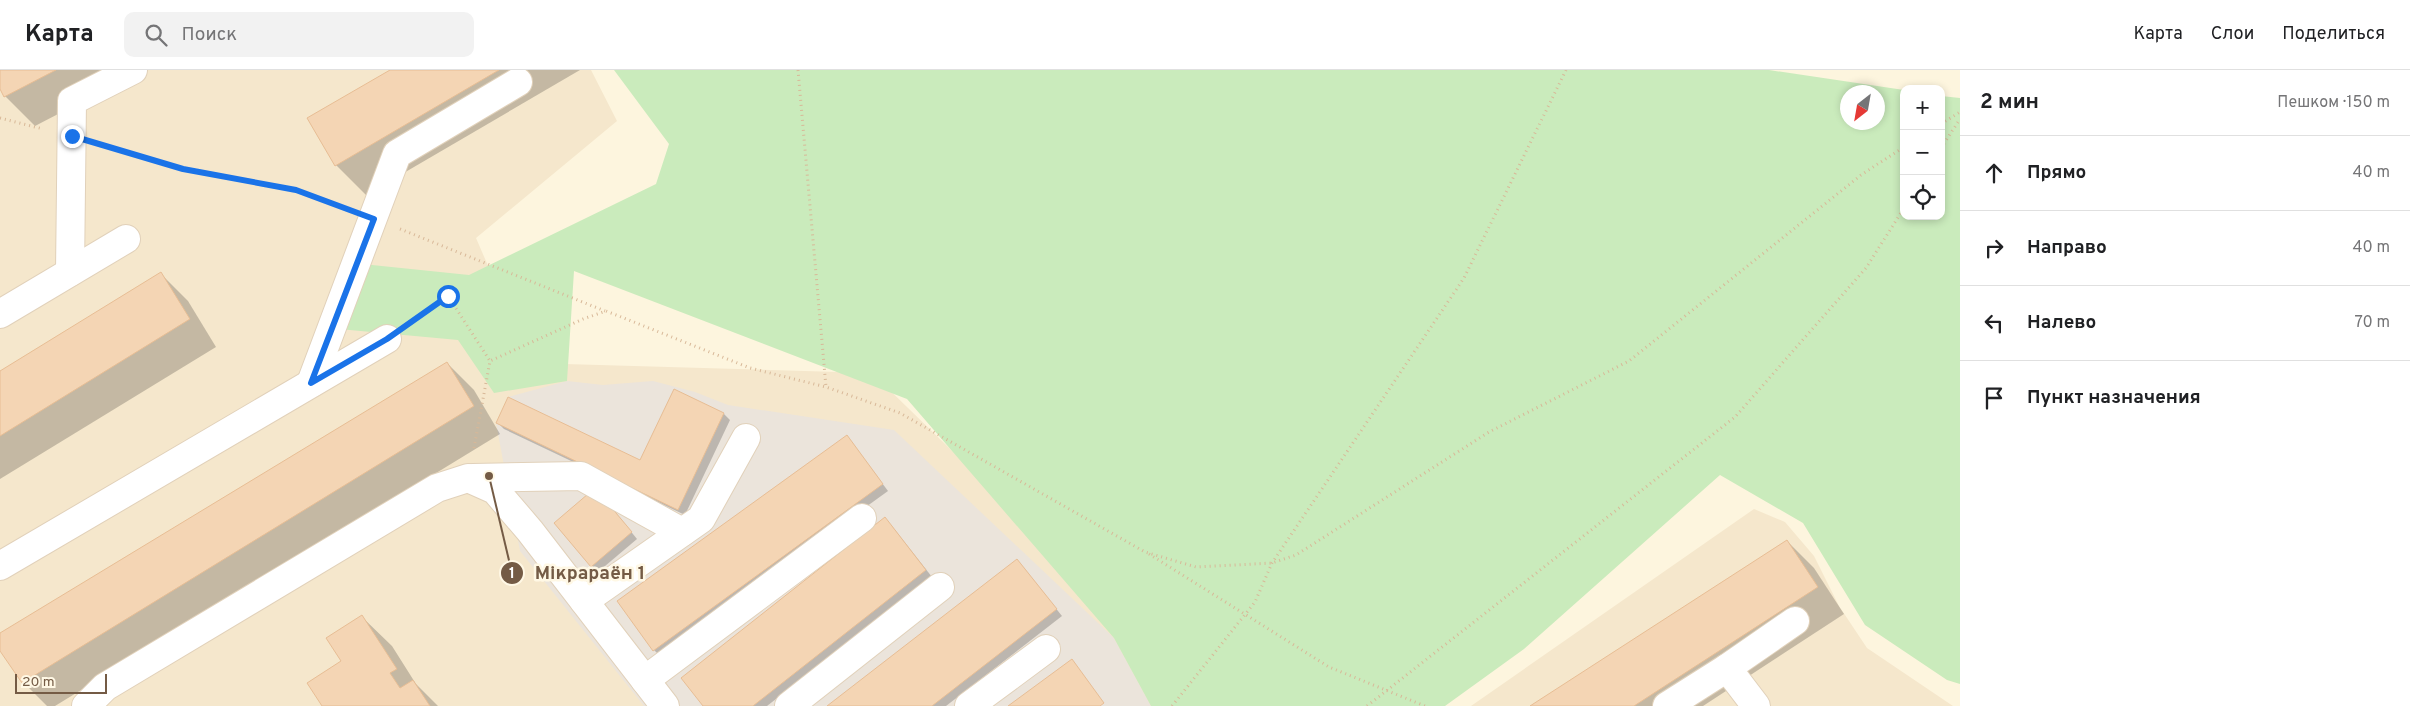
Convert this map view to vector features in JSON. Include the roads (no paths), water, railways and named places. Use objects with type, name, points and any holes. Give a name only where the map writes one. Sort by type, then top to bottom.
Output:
[{"type":"lane","points":[[70,272],[72,101],[133,70]]},
{"type":"lane","points":[[311,383],[397,154],[518,82]]},
{"type":"lane","points":[[0,314],[126,238]]},
{"type":"lane","points":[[0,566],[387,339]]},
{"type":"lane","points":[[584,602],[701,519],[746,438]]},
{"type":"lane","points":[[86,706],[105,687],[437,488],[468,478],[581,476],[682,532]]},
{"type":"lane","points":[[468,478],[495,490],[665,706]]},
{"type":"lane","points":[[645,680],[862,518]]},
{"type":"lane","points":[[789,706],[940,587]]},
{"type":"lane","points":[[1667,706],[1727,668],[1795,621]]},
{"type":"lane","points":[[969,706],[1046,649]]},
{"type":"lane","points":[[1727,668],[1756,706]]},
{"type":"place","name":"Мікрараён 1","points":[[489,476]]}]
